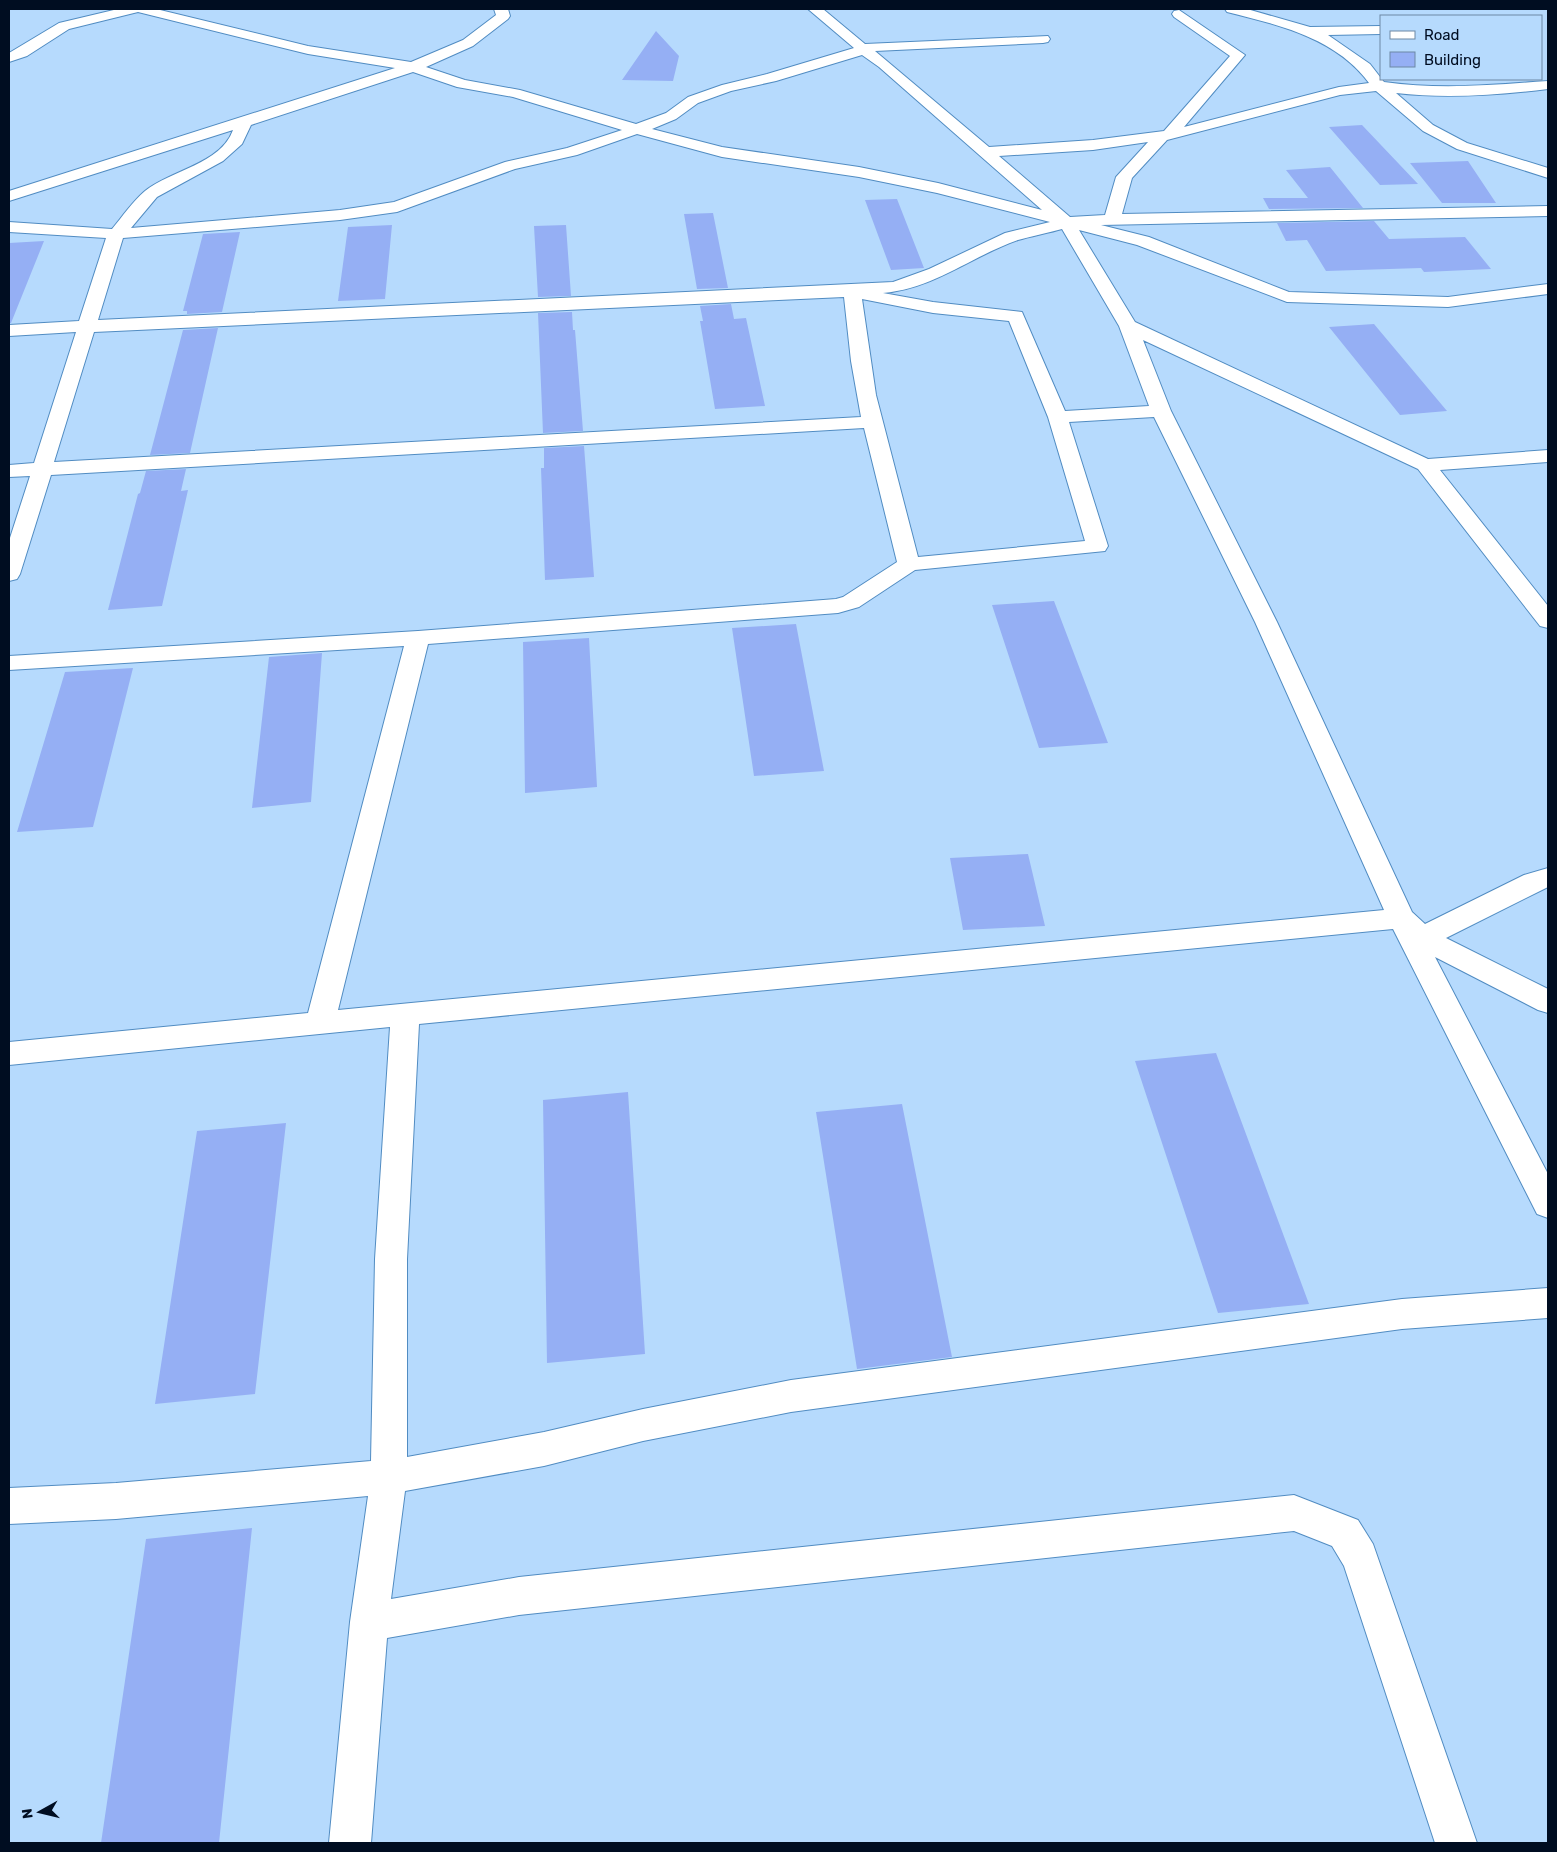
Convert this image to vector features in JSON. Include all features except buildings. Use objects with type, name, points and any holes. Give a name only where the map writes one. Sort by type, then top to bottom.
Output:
[{"type":"street","points":[[9,58],[22,53],[64,26],[134,9]]},
{"type":"street","points":[[141,9],[308,50],[413,67],[462,84],[515,93],[722,152],[786,163],[859,172],[938,188],[1143,242],[1287,297],[1448,302],[1548,289]]},
{"type":"street","points":[[815,9],[884,64],[1067,223],[1128,326],[1161,411],[1266,622],[1401,918],[1548,1205]]},
{"type":"street","points":[[1232,9],[1311,31],[1380,30]]},
{"type":"street","points":[[9,196],[413,67],[468,43],[505,12]]},
{"type":"street","points":[[987,152],[1093,145],[1169,135],[1238,55],[1179,14]]},
{"type":"street","points":[[1311,31],[1365,66],[1379,86],[1428,128],[1462,146],[1548,172]]},
{"type":"street","points":[[9,227],[116,234],[340,215],[397,207],[511,165],[571,152],[639,128],[671,116],[692,100],[726,88],[771,78],[865,49],[1043,39]]},
{"type":"street","points":[[1112,219],[1124,177],[1162,136],[1265,112],[1340,91],[1379,86],[1424,92],[1523,83],[1548,84]]},
{"type":"street","points":[[1523,83],[1548,101]]},
{"type":"street","points":[[9,574],[116,234],[151,194],[217,158],[237,141],[244,122]]},
{"type":"street","points":[[9,330],[852,291],[896,287],[935,273],[1011,238],[1067,223],[1112,219],[1548,210]]},
{"type":"street","points":[[9,663],[418,638],[838,606],[850,602],[909,564],[1097,546],[1058,417],[1016,316],[925,308],[852,291]]},
{"type":"street","points":[[852,291],[854,332],[871,422],[909,564]]},
{"type":"street","points":[[1128,326],[1425,465],[1548,621]]},
{"type":"street","points":[[1058,417],[1161,411]]},
{"type":"street","points":[[9,471],[871,422]]},
{"type":"street","points":[[1425,465],[1548,456]]},
{"type":"street","points":[[320,1023],[418,638]]},
{"type":"street","points":[[1422,938],[1533,882],[1548,877]]},
{"type":"street","points":[[9,1053],[1401,918],[1422,938],[1548,1002]]},
{"type":"street","points":[[350,1843],[369,1622],[389,1477],[391,1259],[404,1014]]},
{"type":"street","points":[[9,1506],[116,1501],[389,1477],[544,1449],[643,1425],[791,1396],[1402,1314],[1548,1303]]},
{"type":"street","points":[[369,1622],[519,1596],[1294,1514],[1345,1532],[1360,1557],[1456,1843]]}]
